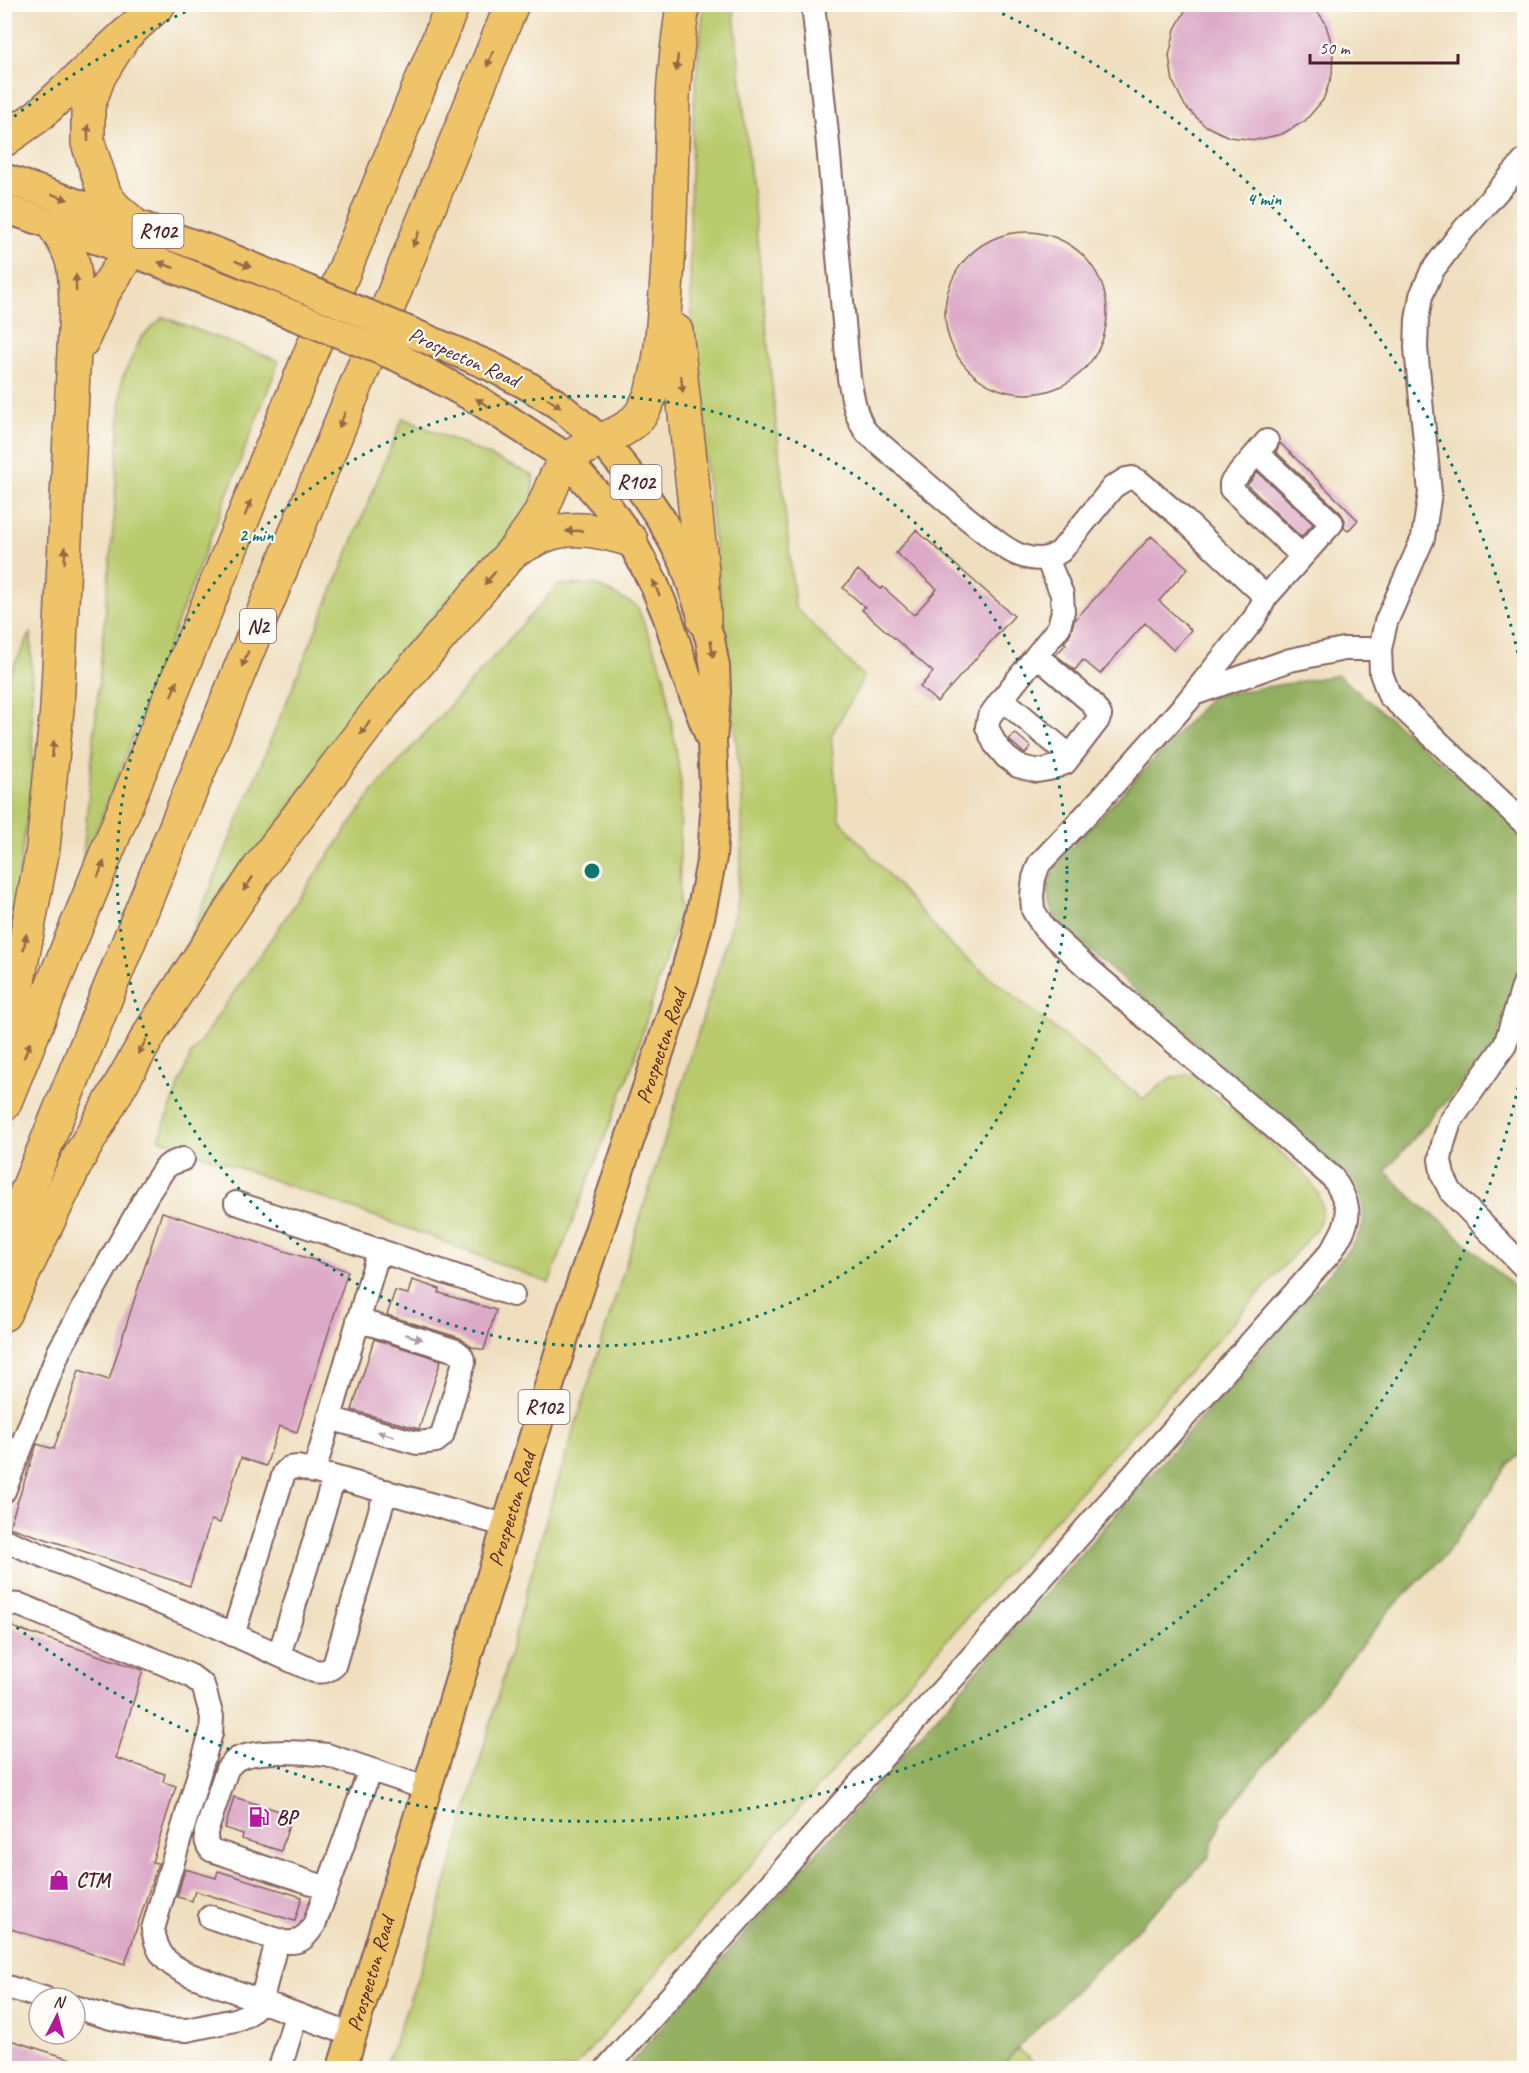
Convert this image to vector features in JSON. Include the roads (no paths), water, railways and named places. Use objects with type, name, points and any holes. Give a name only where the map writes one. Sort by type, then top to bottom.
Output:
[{"type":"highway","points":[[4,141],[38,116],[159,4]]},
{"type":"highway","name":"N2","points":[[4,1104],[453,4]]},
{"type":"highway","name":"N2","points":[[4,1247],[512,4]]},
{"type":"highway","points":[[4,1314],[78,1159],[153,1028],[259,868],[384,704],[534,524],[556,475],[567,460],[584,448],[617,433],[633,422],[644,410],[653,391],[659,368],[669,263],[673,96],[683,4]]},
{"type":"highway","points":[[74,362],[130,236],[105,195],[88,143],[88,106],[99,76],[121,41]]},
{"type":"highway","points":[[4,1041],[15,997],[43,848],[57,709],[76,309],[73,257],[54,226]]},
{"type":"highway","points":[[669,263],[702,571],[704,620]]},
{"type":"highway","points":[[514,550],[548,534],[565,531],[583,530],[606,533],[632,540]]},
{"type":"main road","name":"Prospecton Road","points":[[4,178],[298,316],[398,357],[478,400],[555,450],[567,460],[608,507],[632,540],[668,618],[686,675],[712,741]]},
{"type":"main road","name":"Prospecton Road","points":[[4,208],[54,226],[130,236],[216,252],[490,366],[525,384],[557,404],[602,441],[636,482],[661,519],[684,562],[710,639],[716,692],[712,741],[715,813],[712,857],[701,913],[684,978],[571,1314],[342,2068]]},
{"type":"lane","points":[[813,4],[849,378],[856,411],[867,433],[956,510],[1009,550],[1034,559],[1047,559],[1061,551],[1113,487],[1132,478],[1140,482],[1181,517],[1266,597]]},
{"type":"lane","points":[[1524,161],[1459,235],[1432,272],[1421,296],[1416,348],[1430,493],[1423,538],[1386,622],[1380,649],[1381,673],[1389,695],[1524,823]]},
{"type":"lane","points":[[607,2068],[1332,1252],[1340,1237],[1349,1212],[1345,1196],[1333,1178],[1090,970],[1044,928],[1033,910],[1034,878],[1039,864],[1097,803],[1193,694],[1254,619],[1266,597],[1332,523],[1262,447],[1231,483],[1231,489],[1302,556]]},
{"type":"lane","points":[[1037,656],[1090,702],[1100,716],[1065,763],[1037,771],[1018,766],[1006,757],[995,744],[987,728],[989,717],[1059,627],[1063,611],[1059,583],[1047,559]]},
{"type":"lane","points":[[1193,694],[1290,660],[1344,649],[1380,649]]},
{"type":"lane","points":[[1002,699],[1070,756]]},
{"type":"lane","points":[[1524,984],[1505,1045],[1450,1122],[1440,1160],[1443,1176],[1451,1192],[1524,1267]]},
{"type":"lane","points":[[4,1491],[59,1351],[147,1195],[164,1169],[183,1159]]},
{"type":"lane","points":[[236,1203],[513,1295]]},
{"type":"lane","points":[[279,1655],[324,1475],[329,1418],[379,1250]]},
{"type":"lane","points":[[329,1418],[417,1443],[436,1441],[442,1436],[464,1362],[461,1354],[456,1351],[358,1320]]},
{"type":"lane","points":[[233,1635],[286,1469],[293,1467],[508,1526]]},
{"type":"lane","points":[[4,1540],[178,1610],[314,1671],[329,1671],[334,1666],[386,1491]]},
{"type":"lane","points":[[4,1604],[20,1605],[160,1662],[204,1684],[212,1717],[211,1733],[153,1929],[158,1950],[174,1967],[352,2035]]},
{"type":"lane","points":[[327,1888],[211,1850],[206,1840],[207,1832],[227,1769],[240,1758],[299,1752],[327,1755],[428,1789]]},
{"type":"lane","points":[[210,1917],[278,1941],[295,1943],[304,1939],[314,1925],[370,1770]]},
{"type":"lane","points":[[87,2011],[165,2029],[187,2030],[248,2015],[261,2002],[278,1941]]},
{"type":"lane","points":[[4,1986],[27,1993]]},
{"type":"lane","points":[[280,2068],[296,2014]]},
{"type":"place","name":"BP","points":[[259,1817]]},
{"type":"place","name":"CTM","points":[[59,1880]]}]
